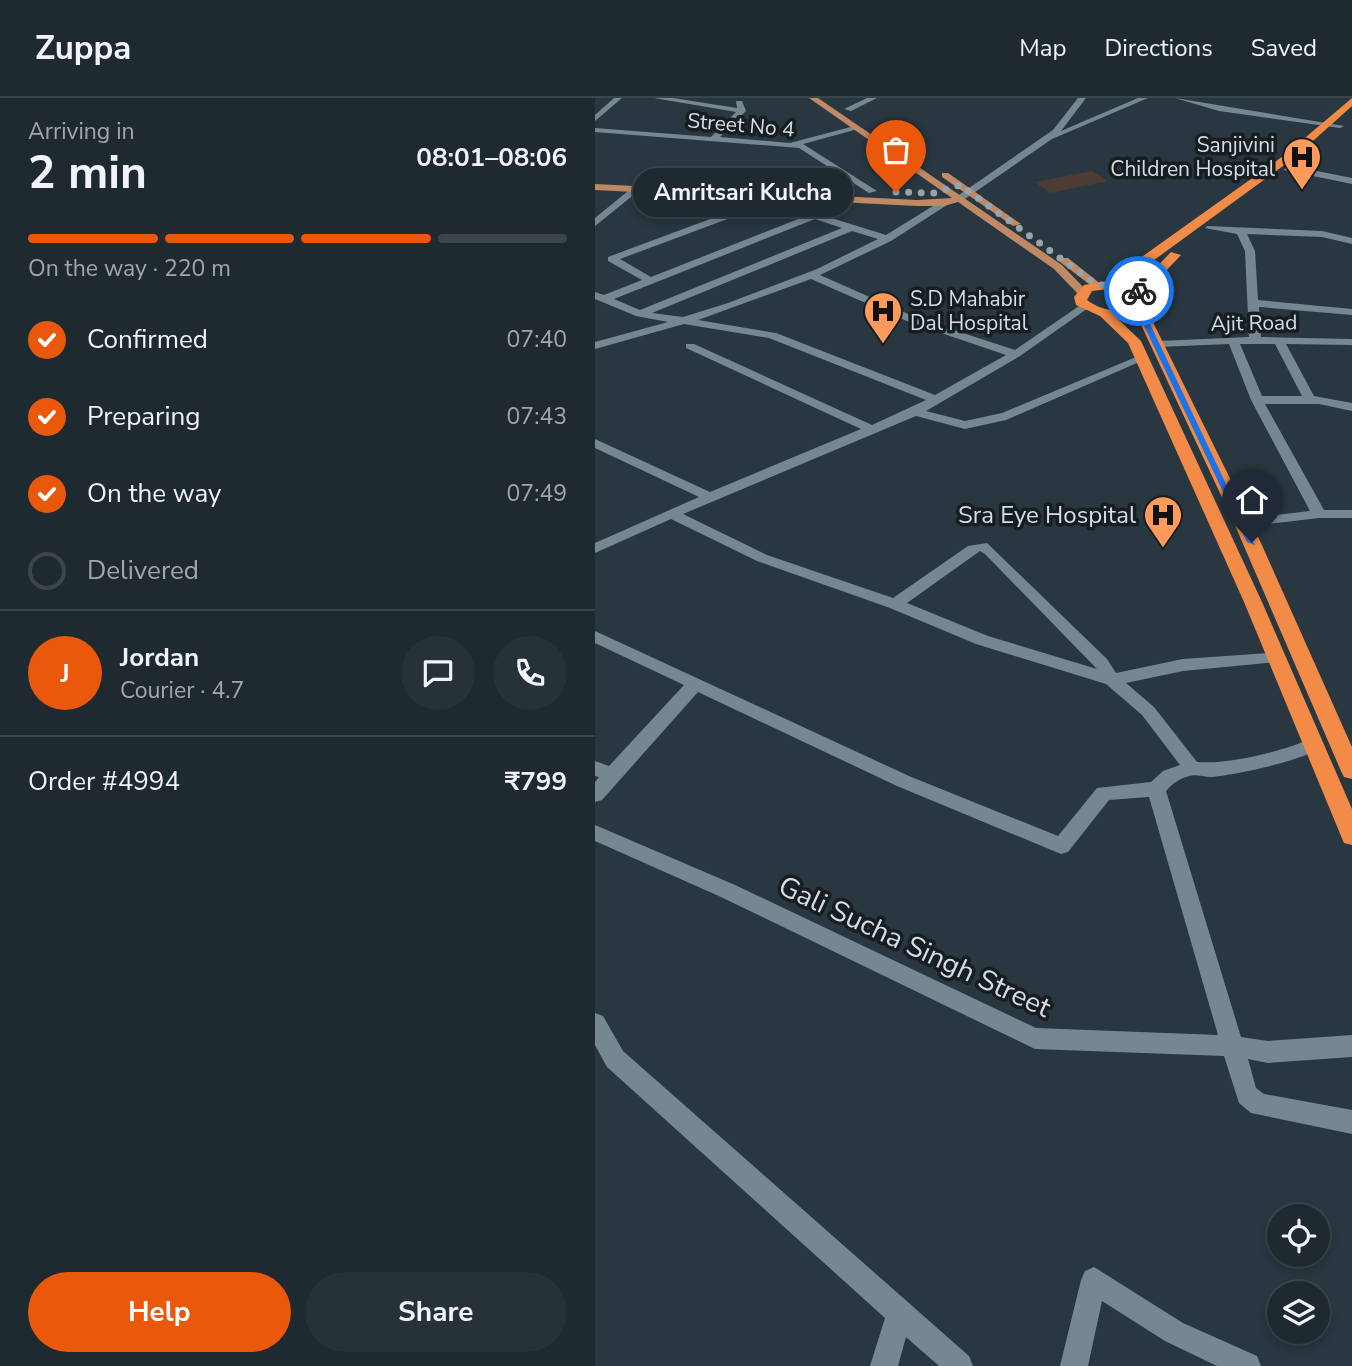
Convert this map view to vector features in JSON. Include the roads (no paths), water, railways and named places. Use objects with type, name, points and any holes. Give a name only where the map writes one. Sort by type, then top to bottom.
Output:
[{"type":"highway","points":[[1352,101],[1290,156],[1112,284],[1097,285],[1082,292],[1081,302],[1105,314],[1134,341],[1276,656],[1352,836]]},
{"type":"highway","points":[[1105,314],[1140,300],[1165,263],[1352,115]]},
{"type":"highway","points":[[1112,284],[1140,300],[1157,344],[1346,747],[1352,771]]},
{"type":"main road","points":[[813,98],[1058,267],[1082,292]]},
{"type":"main road","points":[[832,98],[904,147]]},
{"type":"main road","points":[[937,170],[971,191],[1097,285]]},
{"type":"main road","points":[[595,185],[920,193],[948,190]]},
{"type":"main road","points":[[595,185],[944,203],[959,199]]},
{"type":"street","points":[[595,119],[618,98]]},
{"type":"street","points":[[659,98],[742,111]]},
{"type":"street","points":[[736,98],[742,111]]},
{"type":"street","points":[[848,109],[873,98]]},
{"type":"street","points":[[959,199],[1056,132],[1082,98]]},
{"type":"street","points":[[1036,145],[1143,98]]},
{"type":"street","points":[[1179,98],[1219,110],[1340,126]]},
{"type":"street","points":[[713,139],[742,111]]},
{"type":"street","points":[[791,145],[855,127]]},
{"type":"street","name":"Street No 4","points":[[595,131],[801,146],[872,191]]},
{"type":"street","points":[[1287,168],[1352,181]]},
{"type":"street","points":[[948,190],[991,175]]},
{"type":"street","points":[[595,223],[636,189]]},
{"type":"street","points":[[748,208],[758,194]]},
{"type":"street","points":[[595,346],[745,303],[888,239],[944,203]]},
{"type":"street","points":[[648,279],[612,259],[748,208],[796,210],[888,239]]},
{"type":"street","points":[[600,297],[817,215]]},
{"type":"street","points":[[640,314],[852,227]]},
{"type":"street","points":[[1210,228],[1322,234],[1352,241]]},
{"type":"street","points":[[1241,231],[1250,251],[1255,340]]},
{"type":"street","points":[[809,274],[913,320],[1016,354]]},
{"type":"street","points":[[600,297],[640,314],[772,335],[936,400]]},
{"type":"street","points":[[1254,303],[1352,312]]},
{"type":"street","points":[[595,548],[915,412],[1016,354],[1086,306]]},
{"type":"street","points":[[1233,340],[1257,400],[1319,514]]},
{"type":"street","name":"Ajit Road","points":[[1157,344],[1233,340],[1352,342]]},
{"type":"street","points":[[1279,341],[1310,400]]},
{"type":"street","points":[[690,346],[851,422],[872,429]]},
{"type":"street","points":[[915,412],[965,425],[1006,416],[1140,359]]},
{"type":"street","points":[[1257,400],[1310,400],[1352,407]]},
{"type":"street","points":[[595,443],[710,497]]},
{"type":"street","points":[[671,514],[762,558],[895,604],[982,640],[1112,680],[1183,665],[1276,656]]},
{"type":"street","points":[[1243,523],[1319,514],[1352,514]]},
{"type":"street","points":[[895,604],[982,546],[1101,663],[1112,680],[1147,710],[1192,768]]},
{"type":"street","points":[[595,636],[902,781],[1061,846],[1104,793],[1156,789],[1169,776],[1192,768],[1212,770],[1297,752],[1313,745]]},
{"type":"street","points":[[595,795],[603,772],[696,684]]},
{"type":"street","points":[[1156,789],[1247,1095],[1259,1105],[1352,1122]]},
{"type":"street","name":"Gali Sucha Singh Street","points":[[595,832],[728,891],[1035,1038],[1234,1046],[1268,1052],[1352,1046]]},
{"type":"street","points":[[595,1023],[615,1059],[959,1366]]},
{"type":"street","points":[[1074,1366],[1094,1280],[1174,1332],[1247,1366]]},
{"type":"street","points":[[884,1366],[900,1314]]},
{"type":"place","name":"Sanjivini Children Hospital","points":[[1302,191]]},
{"type":"place","name":"Amritsari Kulcha","points":[[896,192]]},
{"type":"place","name":"S.D Mahabir Dal Hospital","points":[[883,345]]},
{"type":"place","name":"Sra Eye Hospital","points":[[1163,549]]}]
